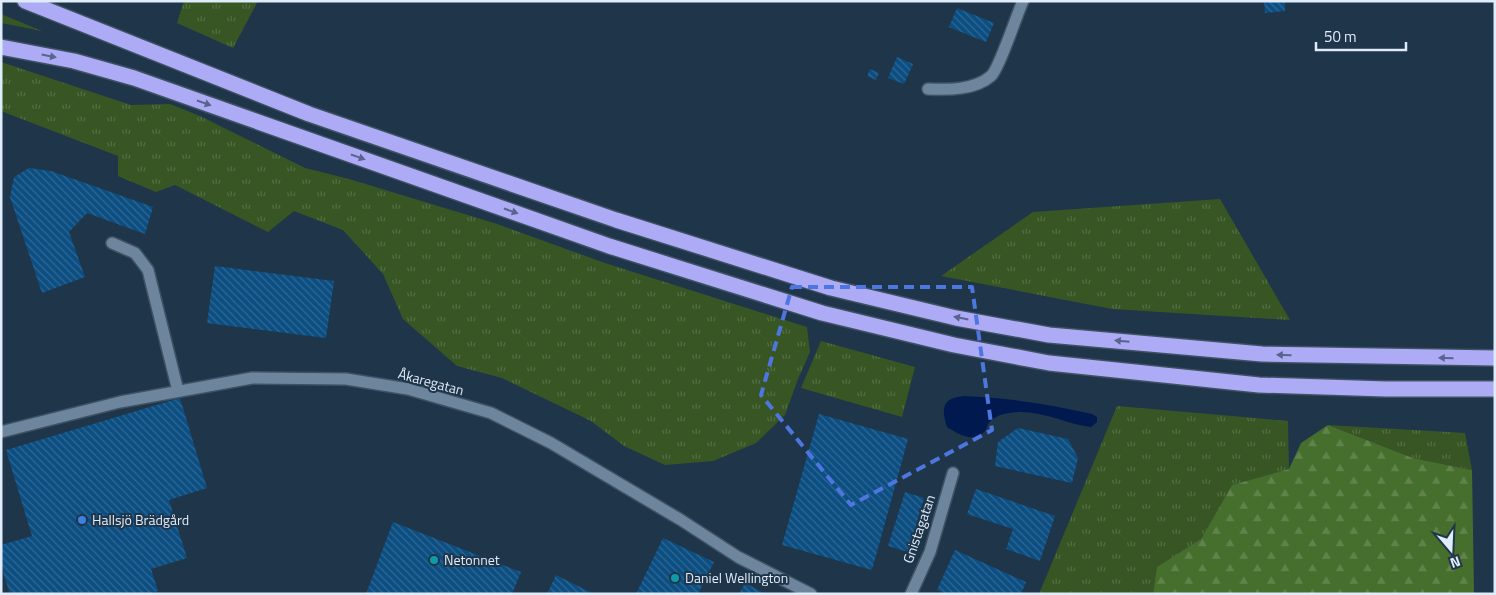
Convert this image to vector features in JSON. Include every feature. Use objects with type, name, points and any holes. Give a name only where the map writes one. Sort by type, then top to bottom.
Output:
[{"type":"highway","points":[[25,1],[308,114],[616,220],[831,288],[956,318],[1049,335],[1262,354],[1495,358]]},
{"type":"highway","points":[[1,46],[74,61],[134,78],[610,246],[822,313],[954,345],[1049,363],[1259,385],[1386,389],[1495,389]]},
{"type":"street","points":[[928,89],[950,90],[977,84],[992,75],[1023,1]]},
{"type":"street","points":[[112,243],[135,253],[148,270],[178,391]]},
{"type":"street","name":"Åkaregatan","points":[[1,432],[120,402],[252,378],[346,379],[408,389],[490,413],[551,443],[681,520],[738,557],[811,594]]},
{"type":"street","name":"Gnistagatan","points":[[910,594],[930,552],[953,473]]},
{"type":"highlighted area","points":[[792,287],[972,287],[992,430],[851,505],[761,395]]},
{"type":"green space","points":[[184,1],[258,1],[233,48],[177,23]]},
{"type":"green space","points":[[1,14],[42,31],[1,23]]},
{"type":"green space","points":[[1,62],[131,105],[170,104],[200,116],[305,168],[349,179],[494,223],[605,263],[807,327],[810,352],[785,415],[756,443],[713,461],[665,465],[624,446],[591,421],[502,378],[457,366],[403,319],[383,274],[343,230],[294,211],[268,232],[175,185],[156,192],[118,176],[118,156],[1,111]]},
{"type":"green space","points":[[1220,199],[1290,320],[1112,309],[941,276],[1033,212]]},
{"type":"green space","points":[[821,341],[915,367],[902,417],[801,388]]},
{"type":"green space","points":[[1117,406],[1288,421],[1289,469],[1232,485],[1201,539],[1158,567],[1153,594],[1039,594]]},
{"type":"green space","points":[[1328,425],[1465,433],[1472,470],[1413,458]]},
{"type":"green space","points":[[1328,425],[1413,458],[1472,470],[1474,594],[1153,594],[1157,567],[1201,539],[1232,485],[1289,469],[1301,443]]},
{"type":"water","points":[[964,396],[996,398],[1060,407],[1092,414],[1097,417],[1097,422],[1091,427],[1038,414],[1015,412],[998,416],[988,424],[986,430],[981,435],[971,437],[947,427],[944,414],[947,402]]},
{"type":"building","points":[[1264,1],[1285,1],[1285,11],[1265,13]]},
{"type":"building","points":[[957,8],[994,23],[986,42],[949,27]]},
{"type":"building","points":[[897,57],[913,64],[904,84],[888,78]]},
{"type":"building","points":[[870,69],[879,73],[876,80],[867,76]]},
{"type":"building","points":[[29,168],[51,171],[153,207],[145,234],[87,213],[69,232],[85,277],[42,293],[10,197],[14,177]]},
{"type":"building","points":[[215,266],[334,281],[326,338],[207,323]]},
{"type":"building","points":[[180,398],[207,488],[169,500],[187,558],[151,569],[158,591],[148,594],[10,594],[1,566],[1,545],[32,536],[6,450]]},
{"type":"building","points":[[819,414],[908,439],[872,570],[782,545]]},
{"type":"building","points":[[1018,428],[1068,439],[1078,458],[1072,483],[995,466],[998,442]]},
{"type":"building","points":[[976,489],[1055,516],[1040,561],[1006,549],[1013,529],[967,514]]},
{"type":"building","points":[[905,492],[924,498],[908,552],[888,546]]},
{"type":"building","name":"Netonnet","points":[[393,522],[521,572],[512,594],[366,594]]},
{"type":"building","name":"Daniel Wellington","points":[[663,538],[714,562],[698,594],[636,594]]},
{"type":"building","points":[[955,550],[1026,582],[1021,594],[946,594],[937,590]]},
{"type":"building","points":[[556,575],[594,594],[547,594]]},
{"type":"building","points":[[745,583],[766,594],[739,594]]},
{"type":"place","name":"Hallsjö Brädgård","points":[[82,520]]},
{"type":"place","name":"Netonnet","points":[[434,560]]},
{"type":"place","name":"Daniel Wellington","points":[[675,578]]}]
